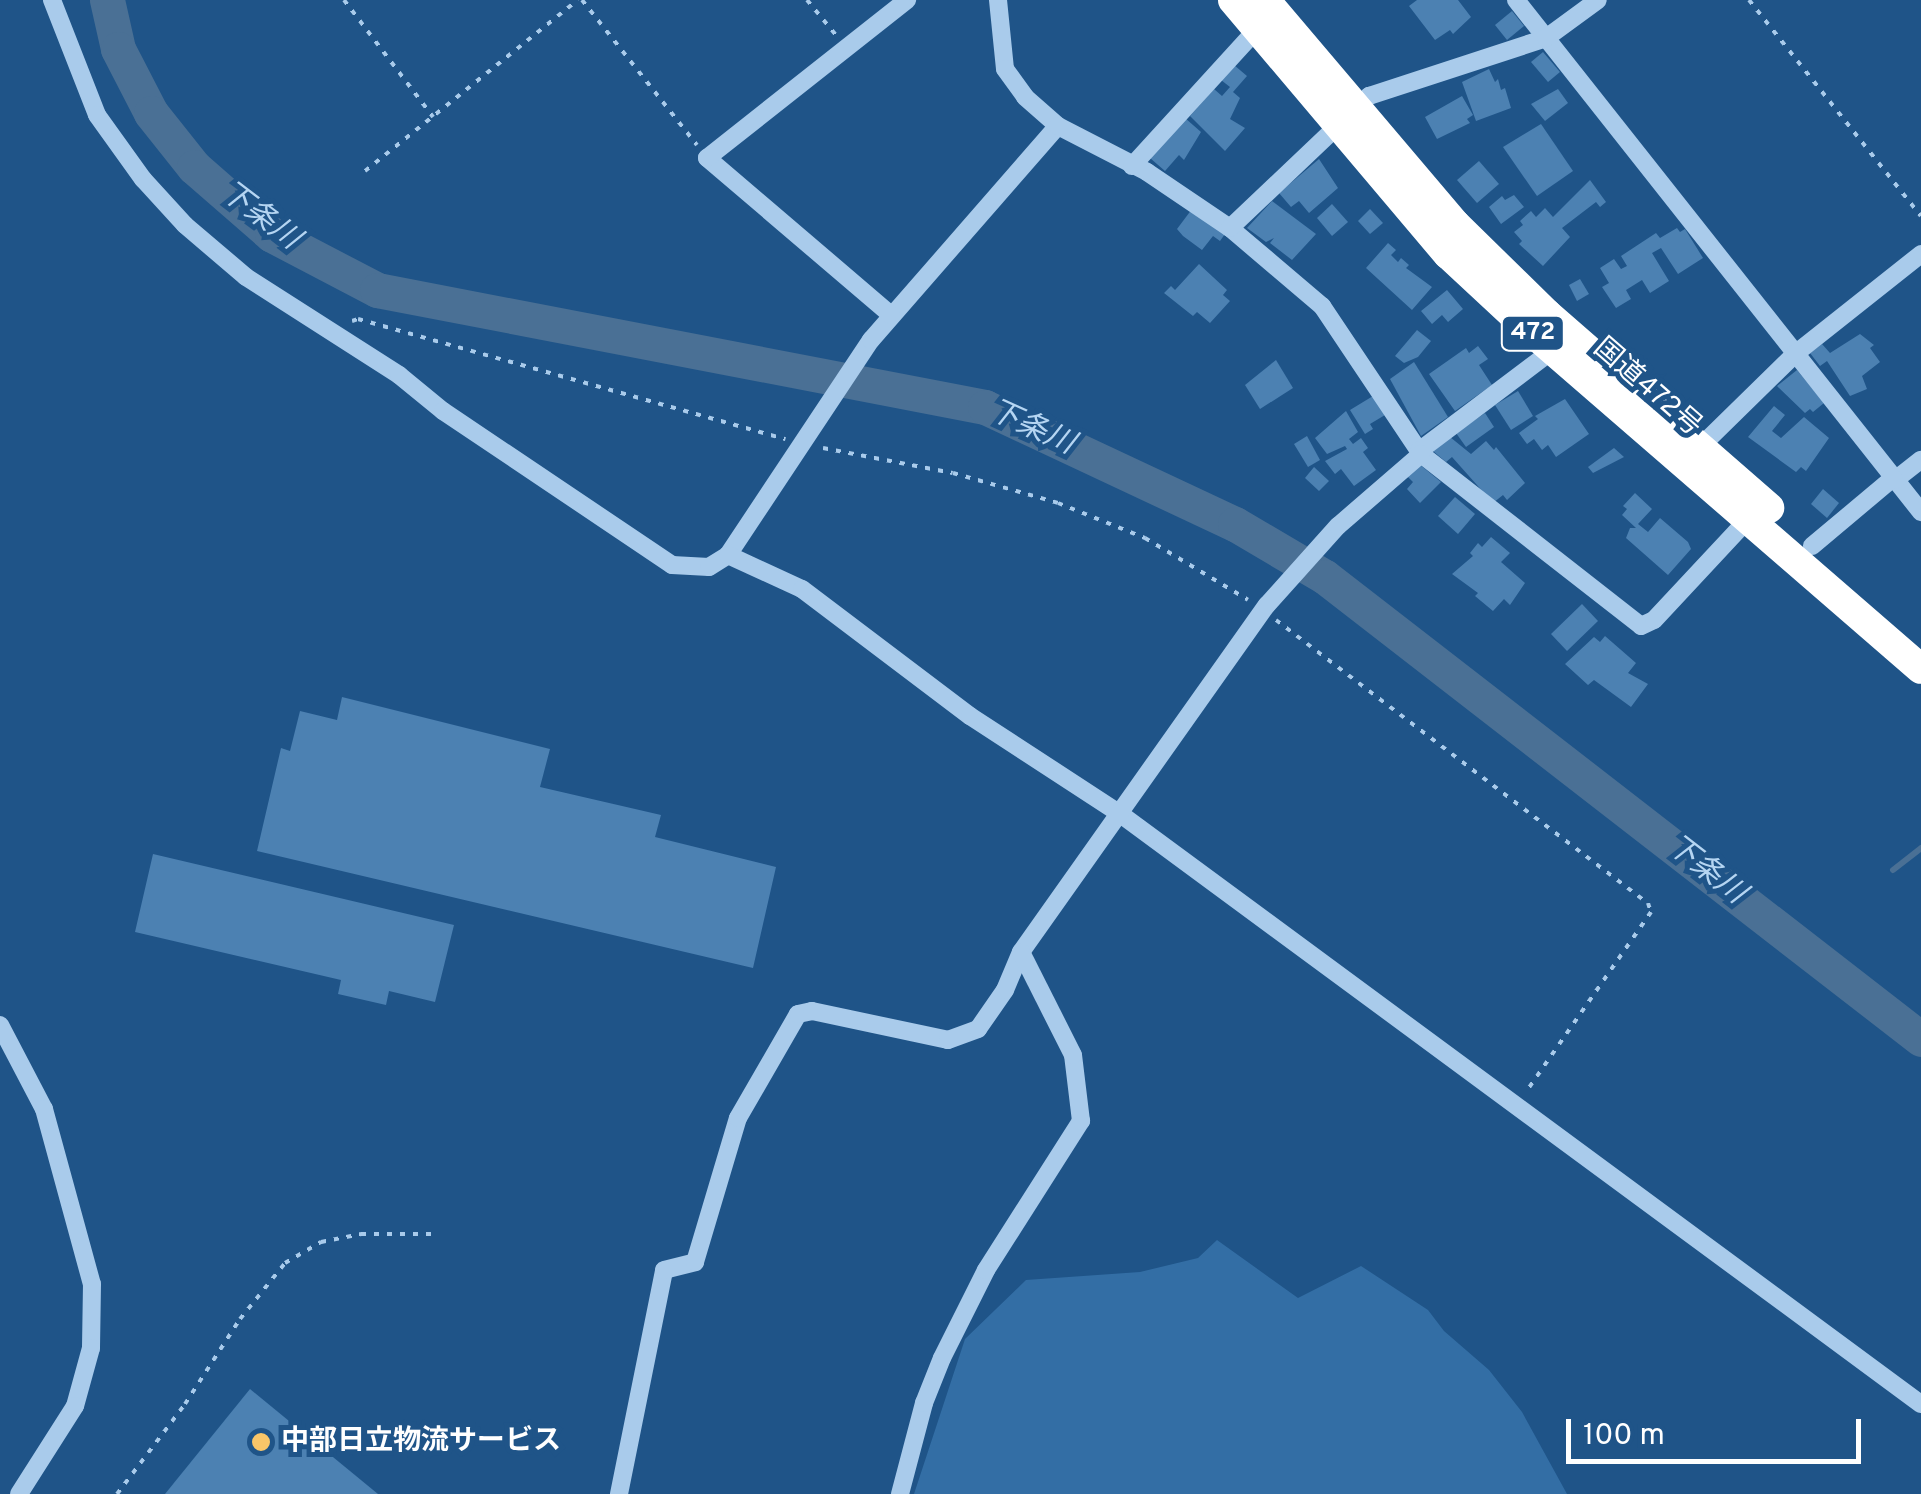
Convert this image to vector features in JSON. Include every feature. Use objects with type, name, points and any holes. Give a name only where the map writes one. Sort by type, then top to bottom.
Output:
[{"type":"highway","name":"国道472号","points":[[1233,0],[1261,14],[1347,117],[1448,254],[1921,669]]},
{"type":"highway","name":"国道472号","points":[[1347,117],[1547,314],[1921,642]]},
{"type":"street","points":[[52,0],[97,116],[143,179],[186,225],[246,276],[337,334],[672,565],[709,568],[728,554],[871,340],[1058,126]]},
{"type":"street","points":[[892,315],[707,158],[907,0]]},
{"type":"street","points":[[998,0],[1006,69],[1025,97],[1058,126],[1132,166],[1230,228],[1322,306],[1420,452],[1641,626],[1654,620],[1749,518]]},
{"type":"street","points":[[1516,0],[1921,512]]},
{"type":"street","points":[[1230,228],[1370,96],[1546,38],[1598,0]]},
{"type":"street","points":[[1132,166],[1261,14]]},
{"type":"street","points":[[1700,447],[1795,354],[1921,254]]},
{"type":"street","points":[[620,1494],[664,1270],[695,1262],[738,1118],[798,1014],[812,1011],[948,1040],[978,1028],[1005,990],[1022,952],[1265,608],[1338,526],[1420,452],[1553,350]]},
{"type":"street","points":[[1812,546],[1921,460]]},
{"type":"street","points":[[728,554],[802,590],[970,716],[1119,813],[1921,1404]]},
{"type":"street","points":[[900,1494],[924,1403],[942,1358],[986,1270],[1081,1121],[1073,1055],[1022,952]]},
{"type":"street","points":[[0,1024],[44,1110],[92,1284],[91,1348],[75,1406],[19,1494]]},
{"type":"path","points":[[344,0],[433,116]]},
{"type":"path","points":[[365,171],[580,0],[707,158]]},
{"type":"path","points":[[808,0],[845,47]]},
{"type":"path","points":[[1748,0],[1921,216]]},
{"type":"path","points":[[337,334],[358,319],[802,440],[954,474],[1058,503],[1145,538],[1265,608],[1648,904],[1651,912],[1517,1106]]},
{"type":"path","points":[[117,1494],[185,1404],[240,1318],[285,1263],[321,1242],[361,1234],[434,1234]]},
{"type":"shaded area","points":[[1217,1240],[1298,1298],[1361,1266],[1428,1310],[1444,1331],[1489,1370],[1522,1412],[1567,1494],[914,1494],[965,1339],[1026,1280],[1140,1272],[1198,1258]]},
{"type":"building","points":[[1417,0],[1458,0],[1471,17],[1453,34],[1450,30],[1435,40],[1409,6]]},
{"type":"building","points":[[1512,11],[1524,26],[1507,40],[1495,25]]},
{"type":"building","points":[[1543,52],[1560,72],[1548,82],[1531,62]]},
{"type":"building","points":[[1234,65],[1247,76],[1233,92],[1240,98],[1230,119],[1245,128],[1225,151],[1190,116],[1214,89],[1222,96],[1230,87],[1221,80]]},
{"type":"building","points":[[1489,69],[1501,90],[1505,88],[1511,108],[1476,121],[1462,82]]},
{"type":"building","points":[[1558,89],[1568,103],[1545,121],[1531,104]]},
{"type":"building","points":[[1462,96],[1473,115],[1467,119],[1470,123],[1437,139],[1425,117]]},
{"type":"building","points":[[1185,118],[1201,132],[1184,160],[1179,155],[1165,171],[1150,158]]},
{"type":"building","points":[[1541,124],[1573,171],[1537,196],[1503,147]]},
{"type":"building","points":[[1319,159],[1338,188],[1309,213],[1299,201],[1291,207],[1279,193]]},
{"type":"building","points":[[1479,161],[1499,184],[1477,203],[1457,180]]},
{"type":"building","points":[[1590,180],[1606,202],[1600,207],[1596,202],[1562,228],[1570,237],[1543,266],[1519,244],[1522,241],[1514,232],[1523,225],[1520,221],[1531,211],[1536,217],[1545,208],[1553,217]]},
{"type":"building","points":[[1514,195],[1524,207],[1501,224],[1489,207],[1502,196],[1505,200]]},
{"type":"building","points":[[1272,201],[1316,234],[1292,260],[1270,243],[1274,238],[1266,242],[1247,228]]},
{"type":"building","points":[[1332,204],[1348,222],[1332,236],[1317,218]]},
{"type":"building","points":[[1192,209],[1225,234],[1220,241],[1213,236],[1202,250],[1183,236],[1177,229]]},
{"type":"building","points":[[1370,209],[1383,223],[1370,234],[1358,221]]},
{"type":"building","points":[[1677,228],[1680,232],[1685,229],[1703,258],[1678,274],[1661,248],[1652,253],[1669,281],[1650,293],[1642,280],[1626,290],[1631,299],[1616,308],[1602,287],[1609,283],[1600,268],[1614,259],[1621,269],[1627,266],[1621,256],[1656,233],[1660,238]]},
{"type":"building","points":[[1388,243],[1396,250],[1391,255],[1398,262],[1401,258],[1409,265],[1406,268],[1432,287],[1412,310],[1366,268]]},
{"type":"building","points":[[1199,264],[1227,290],[1223,295],[1230,301],[1210,323],[1197,312],[1193,316],[1164,293],[1171,286],[1175,290]]},
{"type":"building","points":[[1580,279],[1589,294],[1577,301],[1569,285]]},
{"type":"building","points":[[1447,290],[1463,309],[1448,322],[1442,315],[1432,324],[1421,311]]},
{"type":"building","points":[[1417,330],[1431,341],[1418,357],[1404,363],[1395,356]]},
{"type":"building","points":[[1860,334],[1874,345],[1870,348],[1880,362],[1862,376],[1867,389],[1850,396],[1827,361],[1820,366],[1810,353],[1822,344],[1830,353]]},
{"type":"building","points":[[1478,346],[1488,359],[1479,365],[1492,385],[1455,411],[1429,374],[1466,348],[1469,353]]},
{"type":"building","points":[[1276,360],[1293,388],[1260,409],[1245,385]]},
{"type":"building","points":[[1414,362],[1448,417],[1421,436],[1390,379]]},
{"type":"building","points":[[1797,370],[1824,403],[1813,412],[1810,409],[1805,413],[1777,386]]},
{"type":"building","points":[[1518,391],[1533,416],[1511,430],[1495,405]]},
{"type":"building","points":[[1373,396],[1385,415],[1370,424],[1373,429],[1365,434],[1350,410]]},
{"type":"building","points":[[1565,399],[1589,434],[1556,457],[1548,445],[1542,450],[1534,439],[1527,444],[1519,433],[1538,419],[1535,416]]},
{"type":"building","points":[[1774,406],[1785,415],[1772,431],[1781,438],[1804,417],[1829,438],[1806,471],[1801,467],[1796,472],[1748,437]]},
{"type":"building","points":[[1346,411],[1358,432],[1349,439],[1353,444],[1361,438],[1368,448],[1363,452],[1376,470],[1354,486],[1341,469],[1335,474],[1325,461],[1347,449],[1345,446],[1327,454],[1315,438]]},
{"type":"building","points":[[1485,413],[1494,427],[1466,447],[1456,433]]},
{"type":"building","points":[[1307,436],[1320,460],[1308,467],[1294,444]]},
{"type":"building","points":[[1450,437],[1471,454],[1486,441],[1494,450],[1496,447],[1525,483],[1507,500],[1503,495],[1493,503],[1452,457],[1446,462],[1433,451]]},
{"type":"building","points":[[1614,448],[1624,457],[1593,473],[1588,467]]},
{"type":"building","points":[[1419,464],[1441,482],[1420,503],[1407,489],[1413,482],[1407,476]]},
{"type":"building","points":[[1314,467],[1329,481],[1319,491],[1305,478]]},
{"type":"building","points":[[1823,489],[1839,503],[1827,518],[1811,504]]},
{"type":"building","points":[[1635,493],[1652,509],[1638,524],[1648,532],[1660,518],[1691,549],[1668,575],[1626,538],[1630,528],[1636,528],[1622,515],[1627,509],[1623,506]]},
{"type":"building","points":[[1455,497],[1475,514],[1458,534],[1438,516]]},
{"type":"building","points":[[1491,537],[1510,553],[1501,562],[1525,583],[1510,605],[1504,599],[1493,611],[1475,596],[1478,593],[1452,574],[1473,556],[1470,553],[1478,543],[1482,547]]},
{"type":"building","points":[[1582,604],[1598,621],[1567,651],[1551,634]]},
{"type":"building","points":[[1605,636],[1636,663],[1628,673],[1648,684],[1631,707],[1594,680],[1588,685],[1565,664],[1594,637],[1600,642]]},
{"type":"building","points":[[342,697],[550,749],[540,787],[661,815],[655,837],[776,867],[753,968],[257,851],[281,748],[290,751],[300,711],[337,720]]},
{"type":"building","points":[[153,854],[454,925],[435,1002],[389,991],[386,1005],[338,994],[341,980],[135,932]]},
{"type":"building","name":"中部日立物流サービス","points":[[250,1389],[378,1494],[165,1494]]},
{"type":"waterway","name":"下条川","points":[[107,0],[118,49],[151,113],[194,167],[272,235],[377,290],[985,407],[1235,524],[1325,577],[1921,1039]]},
{"type":"waterway","points":[[1893,870],[1921,848]]},
{"type":"place","name":"中部日立物流サービス","points":[[261,1442]]}]
